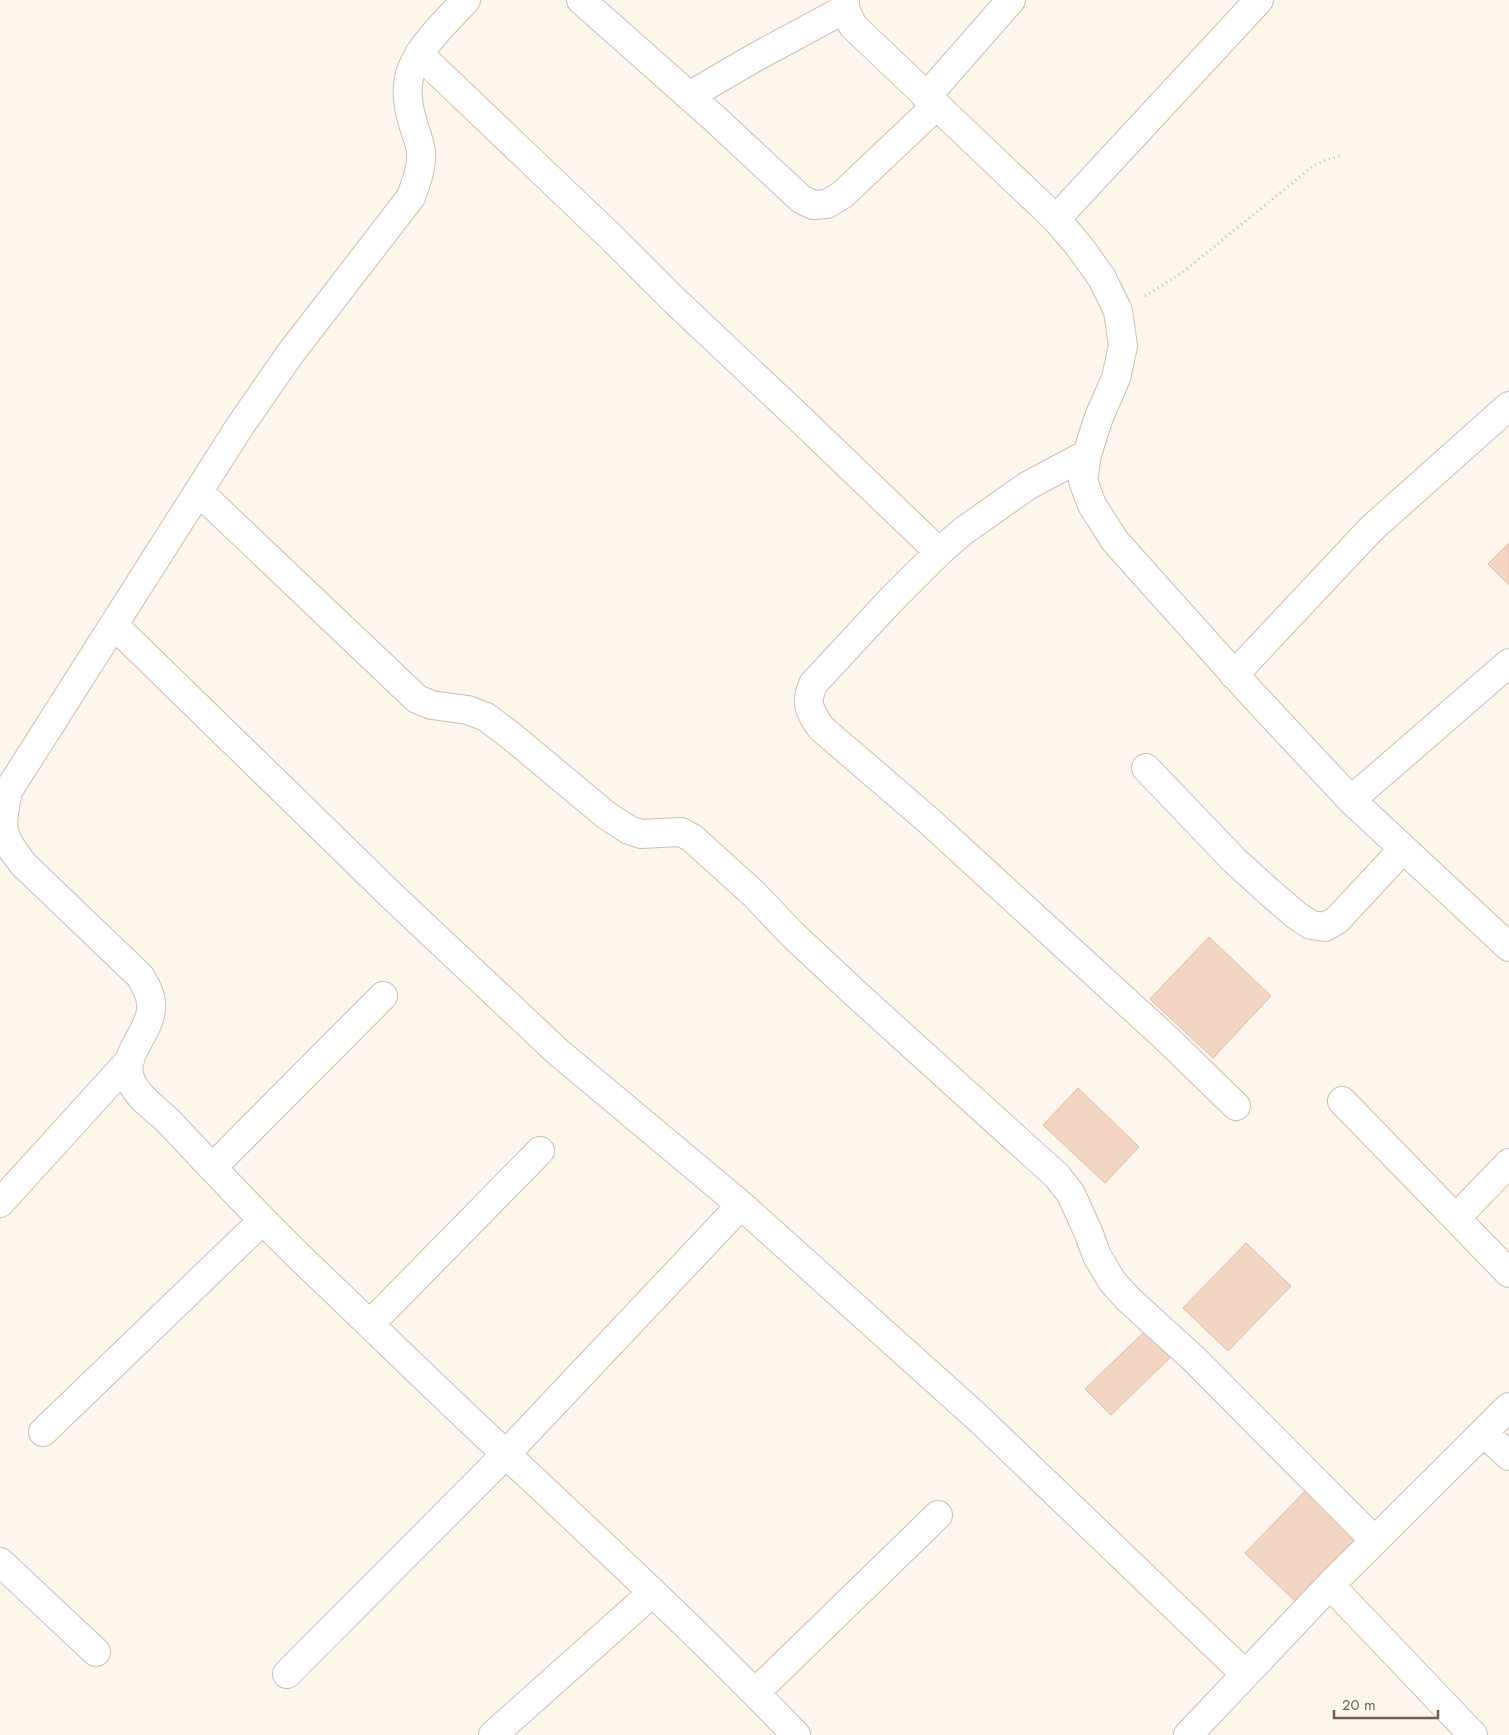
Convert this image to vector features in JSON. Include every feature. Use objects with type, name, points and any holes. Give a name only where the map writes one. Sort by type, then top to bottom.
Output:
[{"type":"street","points":[[581,0],[801,199],[813,205],[826,204],[842,195],[931,102],[1011,0]]},
{"type":"street","points":[[1056,219],[1258,0]]},
{"type":"street","points":[[461,2],[419,54],[412,67],[408,85],[408,104],[421,152],[419,174],[411,197],[290,354],[240,426],[8,791],[2,812],[0,830],[10,848],[24,865],[140,976],[150,993],[152,1008],[147,1025],[130,1060],[128,1072],[136,1089],[262,1221],[652,1593],[796,1735]]},
{"type":"street","points":[[689,96],[845,4],[853,26],[1056,219],[1079,246],[1102,278],[1118,311],[1123,346],[1116,378],[1099,416],[1087,454],[1083,481],[1092,506],[1115,541],[1234,675],[1351,800],[1509,947]]},
{"type":"street","points":[[419,54],[939,552]]},
{"type":"street","points":[[1234,675],[1371,529],[1509,406]]},
{"type":"street","points":[[1087,454],[1027,486],[962,532],[939,552],[836,658],[814,684],[808,697],[810,712],[821,728],[928,820],[1160,1033],[1236,1106]]},
{"type":"street","points":[[199,492],[417,699],[432,705],[468,710],[486,717],[518,741],[606,815],[629,830],[641,834],[681,832],[692,838],[713,855],[793,935],[856,994],[1057,1176],[1071,1194],[1097,1256],[1112,1281],[1128,1299],[1201,1366],[1374,1540]]},
{"type":"street","points":[[114,625],[394,897],[558,1052],[741,1204],[977,1417],[1244,1674]]},
{"type":"street","points":[[1351,800],[1509,663]]},
{"type":"street","points":[[1146,768],[1234,860],[1296,915],[1312,925],[1325,927],[1337,920],[1403,849]]},
{"type":"street","points":[[212,1168],[383,996]]},
{"type":"street","points":[[0,1202],[130,1060]]},
{"type":"street","points":[[1342,1101],[1509,1273]]},
{"type":"street","points":[[370,1324],[540,1151]]},
{"type":"street","points":[[1456,1218],[1509,1163]]},
{"type":"street","points":[[287,1674],[506,1454],[741,1204]]},
{"type":"street","points":[[43,1432],[262,1221]]},
{"type":"street","points":[[1188,1735],[1244,1674],[1374,1540],[1509,1407]]},
{"type":"street","points":[[1484,1433],[1509,1456]]},
{"type":"street","points":[[755,1693],[938,1515]]},
{"type":"street","points":[[0,1562],[96,1652]]},
{"type":"street","points":[[1330,1585],[1473,1735]]},
{"type":"street","points":[[493,1735],[652,1593]]},
{"type":"path","points":[[1118,311],[1183,272],[1314,166],[1326,160],[1344,155]]},
{"type":"building","points":[[1509,543],[1509,585],[1488,564]]},
{"type":"building","points":[[1209,937],[1271,996],[1213,1058],[1150,999]]},
{"type":"building","points":[[1078,1088],[1139,1147],[1105,1183],[1043,1125]]},
{"type":"building","points":[[1246,1243],[1291,1286],[1228,1351],[1183,1308]]},
{"type":"building","points":[[1150,1326],[1176,1352],[1111,1415],[1085,1389]]},
{"type":"building","points":[[1309,1487],[1362,1539],[1298,1604],[1245,1553]]}]
